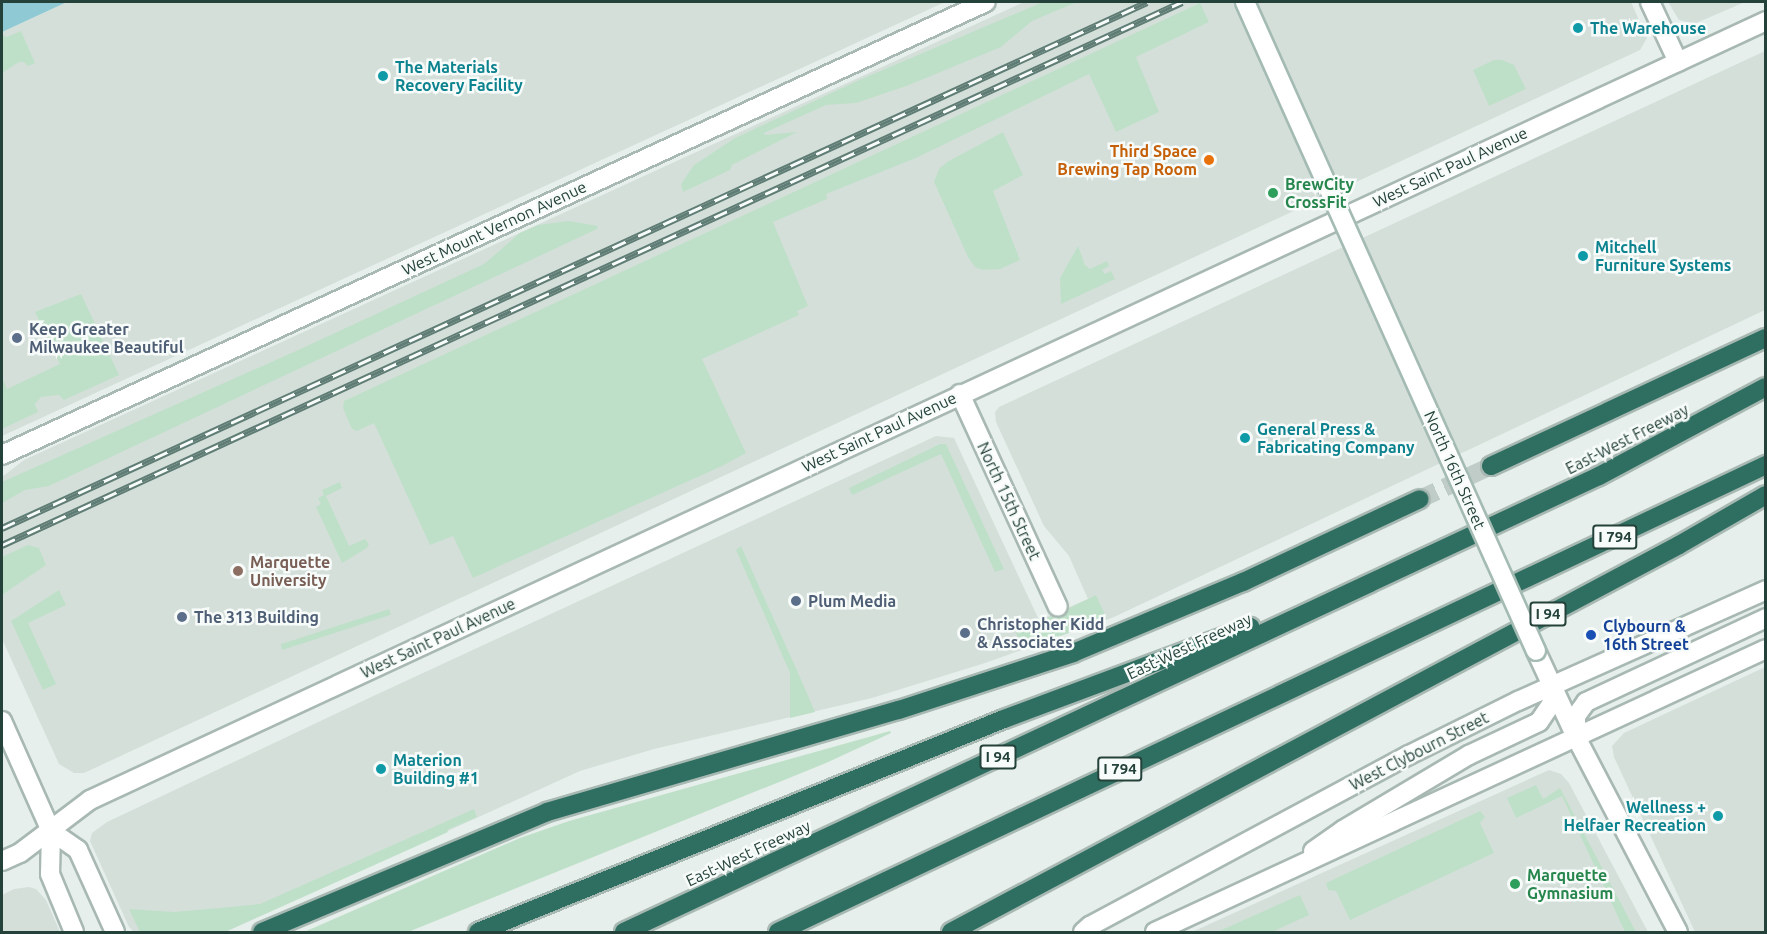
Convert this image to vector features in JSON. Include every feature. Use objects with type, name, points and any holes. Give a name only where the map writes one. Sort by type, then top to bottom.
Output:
[{"type":"highway","points":[[1491,466],[1766,338]]},
{"type":"highway","name":"East-West Freeway","points":[[624,933],[1599,476],[1766,387]]},
{"type":"highway","name":"I 794","points":[[778,933],[1766,465]]},
{"type":"highway","name":"I 94","points":[[951,933],[1679,545],[1766,495]]},
{"type":"highway","points":[[262,933],[547,812],[899,710],[1073,652],[1243,582],[1420,499]]},
{"type":"highway","points":[[478,933],[1004,719],[1373,581]]},
{"type":"street","name":"West Mount Vernon Avenue","points":[[2,456],[986,2]]},
{"type":"street","name":"North 16th Street","points":[[1245,2],[1551,686],[1678,933]]},
{"type":"street","points":[[1650,2],[1678,62]]},
{"type":"street","name":"West Saint Paul Avenue","points":[[2,861],[51,831],[90,800],[1766,21]]},
{"type":"street","name":"North 15th Street","points":[[960,394],[1058,607]]},
{"type":"street","name":"West Clybourn Street","points":[[1083,933],[1090,926],[1409,755],[1551,686],[1766,590]]},
{"type":"street","points":[[1576,737],[1576,716],[1586,702],[1766,618]]},
{"type":"street","points":[[1155,933],[1766,650]]},
{"type":"street","points":[[1274,878],[1343,830],[1469,755],[1539,722],[1552,703],[1551,686]]},
{"type":"street","points":[[2,721],[51,831],[50,874],[74,933]]},
{"type":"street","points":[[51,831],[78,850],[115,933]]},
{"type":"shaded area","points":[[67,2],[945,2],[2,436],[2,32]]},
{"type":"shaded area","points":[[1024,2],[1631,2],[1647,38],[1640,50],[84,773],[74,773],[59,764],[2,639],[2,477],[24,460]]},
{"type":"shaded area","points":[[1668,2],[1745,2],[1694,24],[1679,20]]},
{"type":"shaded area","points":[[1765,51],[1765,310],[1114,617],[985,663],[872,698],[654,749],[580,771],[225,932],[134,932],[129,927],[90,841],[92,833],[107,822],[369,698],[936,436],[954,438],[1039,620],[1088,599],[1069,556],[1044,526],[996,422],[995,412],[999,407]]},
{"type":"shaded area","name":"Wellness + Helfaer Recreation","points":[[1765,667],[1765,932],[1695,932],[1614,757],[1612,746],[1624,733]]},
{"type":"shaded area","points":[[1549,770],[1561,774],[1569,783],[1648,932],[1192,932]]},
{"type":"shaded area","points":[[29,887],[36,889],[46,900],[60,932],[2,932],[2,895],[14,889]]},
{"type":"green space","points":[[1043,2],[1077,2],[1032,21],[1001,47],[909,85],[856,103],[826,105],[764,133],[765,135],[797,132],[732,165],[730,170],[683,192],[681,184],[694,165],[735,138],[857,81]]},
{"type":"green space","points":[[1200,3],[1209,22],[1136,57],[1159,112],[1116,132],[1089,74],[916,158],[826,194],[827,199],[773,222],[808,306],[797,311],[799,315],[702,359],[746,453],[722,466],[473,578],[453,536],[430,545],[374,423],[357,431],[352,429],[343,408],[344,401]]},
{"type":"green space","points":[[21,31],[35,63],[28,66],[24,62],[19,62],[2,73],[2,35],[7,37]]},
{"type":"green space","points":[[1494,60],[1502,60],[1514,65],[1526,89],[1489,106],[1473,70]]},
{"type":"green space","points":[[1003,132],[1023,175],[993,191],[1020,260],[1000,269],[983,270],[975,267],[968,257],[934,182],[939,169],[947,162]]},
{"type":"green space","points":[[569,221],[598,226],[597,229],[49,486],[25,490],[2,503],[2,482],[484,264],[520,233],[538,225]]},
{"type":"green space","points":[[1078,246],[1085,265],[1090,269],[1107,261],[1109,266],[1102,270],[1105,274],[1111,271],[1115,279],[1061,304],[1060,278]]},
{"type":"green space","points":[[81,294],[119,375],[64,400],[59,395],[41,397],[35,404],[38,412],[2,429],[2,377],[7,389],[60,364],[35,312]]},
{"type":"green space","points":[[940,444],[946,444],[1004,569],[995,572],[941,454],[852,495],[849,488]]},
{"type":"green space","points":[[340,482],[342,488],[326,496],[349,546],[365,539],[369,544],[367,548],[342,563],[316,507],[321,504],[318,498],[324,495],[322,490]]},
{"type":"green space","points":[[28,545],[39,548],[46,565],[2,595],[2,557]]},
{"type":"green space","points":[[741,546],[815,712],[790,718],[790,673],[736,550]]},
{"type":"green space","points":[[59,590],[66,605],[28,623],[56,684],[43,690],[11,621]]},
{"type":"green space","points":[[1096,595],[1107,619],[1023,649],[1016,633],[1028,623],[1053,616]]},
{"type":"green space","points":[[389,609],[391,615],[282,650],[281,644]]},
{"type":"green space","points":[[890,731],[891,733],[826,763],[408,932],[304,932],[520,838],[569,821]]},
{"type":"green space","points":[[1536,785],[1543,799],[1560,788],[1636,932],[1625,932],[1562,796],[1516,818],[1507,798]]},
{"type":"green space","points":[[474,809],[477,817],[447,830],[448,832],[225,932],[140,932],[129,909],[175,912],[260,904]]},
{"type":"green space","points":[[1480,811],[1485,817],[1480,823],[1494,853],[1350,920],[1336,891],[1328,890],[1326,883]]},
{"type":"green space","points":[[1300,895],[1309,915],[1272,932],[1217,932]]},
{"type":"water","points":[[2,2],[67,2],[2,32]]},
{"type":"tunnel","points":[[1420,499],[1491,466]]},
{"type":"railway","points":[[2,528],[1147,2]]},
{"type":"railway","points":[[2,545],[1182,2]]},
{"type":"place","name":"The Warehouse","points":[[1578,28]]},
{"type":"place","name":"The Materials Recovery Facility","points":[[383,76]]},
{"type":"place","name":"Third Space Brewing Tap Room","points":[[1209,160]]},
{"type":"place","name":"BrewCity CrossFit","points":[[1273,193]]},
{"type":"place","name":"Mitchell Furniture Systems","points":[[1583,256]]},
{"type":"place","name":"Keep Greater Milwaukee Beautiful","points":[[17,338]]},
{"type":"place","name":"General Press & Fabricating Company","points":[[1245,438]]},
{"type":"place","name":"Marquette University","points":[[238,571]]},
{"type":"place","name":"Plum Media","points":[[796,601]]},
{"type":"place","name":"The 313 Building","points":[[182,617]]},
{"type":"place","name":"Christopher Kidd & Associates","points":[[965,633]]},
{"type":"place","name":"Clybourn & 16th Street","points":[[1591,635]]},
{"type":"place","name":"Materion Building #1","points":[[381,769]]},
{"type":"place","name":"Wellness + Helfaer Recreation","points":[[1718,816]]},
{"type":"place","name":"Marquette Gymnasium","points":[[1515,884]]}]
